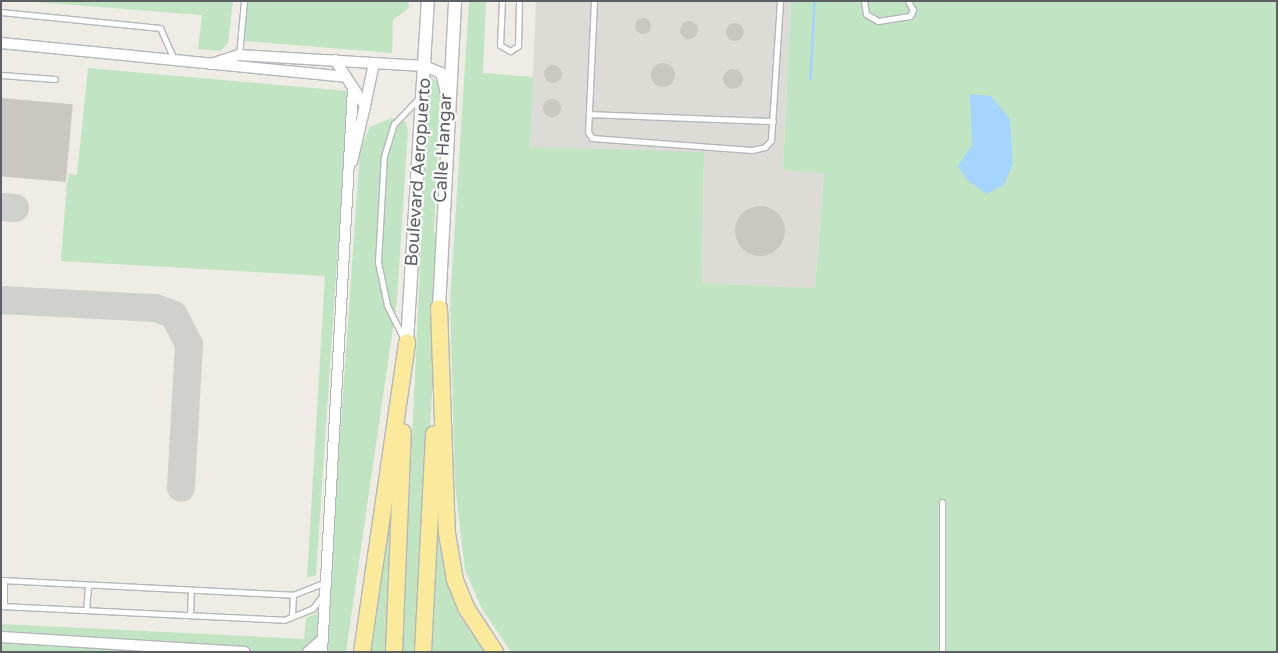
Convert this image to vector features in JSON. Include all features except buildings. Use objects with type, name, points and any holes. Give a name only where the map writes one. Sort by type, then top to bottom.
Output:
[{"type":"highway","points":[[423,652],[440,308]]},
{"type":"highway","points":[[440,308],[447,533],[455,580],[467,609],[495,652]]},
{"type":"highway","points":[[362,652],[406,342]]},
{"type":"highway","points":[[394,652],[406,342]]},
{"type":"street","name":"Boulevard Aeropuerto","points":[[406,342],[424,94],[428,1]]},
{"type":"street","name":"Boulevard Aeropuerto","points":[[440,308],[455,1]]},
{"type":"street","points":[[1,42],[345,77]]},
{"type":"street","points":[[211,64],[239,55],[424,66]]},
{"type":"street","points":[[335,60],[365,106]]},
{"type":"street","points":[[348,172],[374,63]]},
{"type":"street","name":"Calle Hangar","points":[[424,66],[441,73],[446,82],[442,242]]},
{"type":"street","points":[[322,652],[323,596],[353,88]]},
{"type":"street","points":[[1,637],[245,652]]},
{"type":"street","points":[[308,652],[323,638]]},
{"type":"lane","points":[[239,55],[244,1]]},
{"type":"lane","points":[[502,1],[500,45],[510,51],[518,46],[519,1]]},
{"type":"lane","points":[[594,1],[588,132],[599,142],[752,150],[768,144],[773,121],[780,1]]},
{"type":"lane","points":[[864,1],[866,14],[878,21],[910,16],[913,10],[908,1]]},
{"type":"lane","points":[[1,12],[160,28],[174,60]]},
{"type":"lane","points":[[1,75],[55,79]]},
{"type":"lane","points":[[406,342],[387,305],[378,262],[384,156],[394,124],[424,94]]},
{"type":"lane","points":[[589,114],[773,121]]},
{"type":"lane","points":[[942,502],[942,652]]},
{"type":"lane","points":[[323,596],[313,608],[292,616],[190,616],[2,606],[3,580],[293,595],[324,583]]},
{"type":"lane","points":[[86,610],[88,585]]},
{"type":"lane","points":[[190,616],[191,590]]},
{"type":"lane","points":[[292,616],[293,595]]},
{"type":"shaded area","points":[[536,1],[791,1],[783,169],[824,172],[815,288],[702,283],[704,165],[530,147]]},
{"type":"green space","points":[[23,1],[233,1],[228,43],[220,51],[198,49],[202,15]]},
{"type":"green space","points":[[247,1],[408,1],[409,8],[393,20],[392,53],[244,41]]},
{"type":"green space","points":[[469,1],[486,1],[483,73],[534,77],[530,147],[704,152],[702,283],[815,288],[824,173],[783,170],[791,1],[1277,1],[1277,652],[511,652],[482,609],[465,570],[455,484],[450,303]]},
{"type":"green space","points":[[88,68],[359,92],[361,115],[345,142],[316,575],[307,578],[325,276],[61,261],[67,183],[69,174],[77,175]]},
{"type":"green space","points":[[429,75],[441,86],[434,231],[440,245],[418,652],[402,652]]},
{"type":"green space","points":[[392,118],[406,122],[408,130],[397,300],[346,652],[1,652],[1,624],[304,639],[306,618],[321,611],[329,594],[360,149],[370,127]]},
{"type":"green space","points":[[400,439],[389,652],[366,652]]},
{"type":"green space","points":[[439,498],[448,580],[486,652],[430,652]]},
{"type":"water","points":[[970,94],[991,96],[1010,119],[1013,164],[1004,185],[987,194],[968,181],[958,166],[972,145]]},
{"type":"waterway","points":[[810,78],[814,1]]},
{"type":"taxiway","points":[[1,207],[15,208]]},
{"type":"taxiway","points":[[1,300],[156,308],[174,315],[189,344],[181,488]]}]
